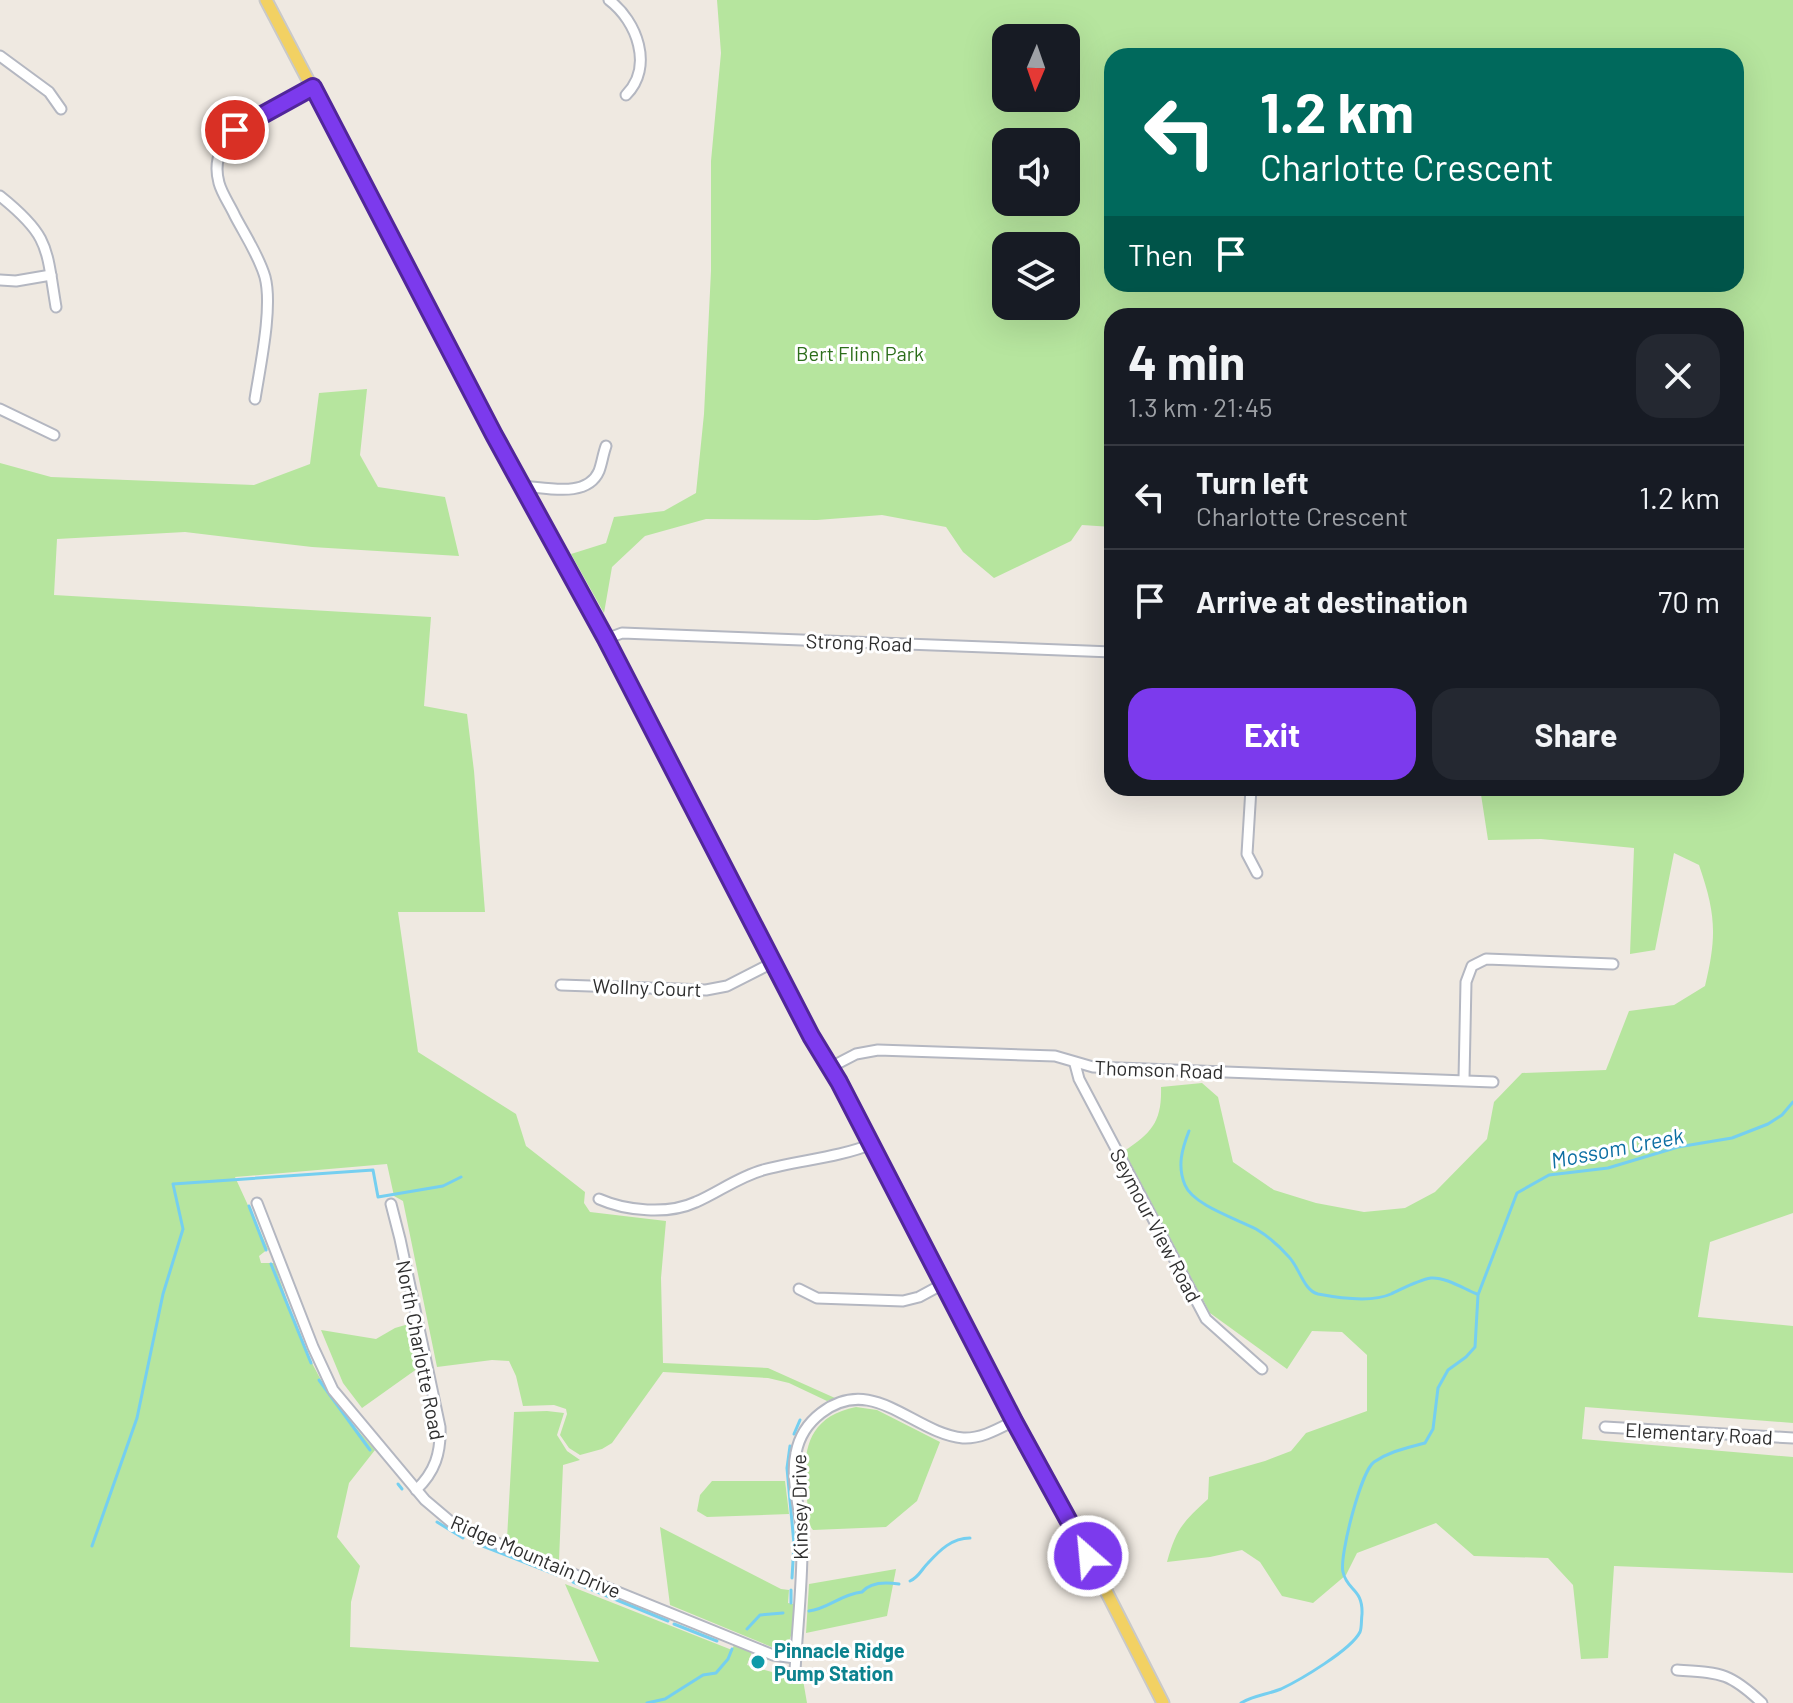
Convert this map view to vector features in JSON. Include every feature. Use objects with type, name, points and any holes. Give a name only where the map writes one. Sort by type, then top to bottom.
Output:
[{"type":"main road","points":[[266,0],[521,486],[606,639],[811,1036],[872,1144],[1163,1703]]},
{"type":"street","points":[[609,0],[630,22],[639,48],[638,78],[626,95]]},
{"type":"street","points":[[0,56],[49,92],[61,109]]},
{"type":"street","points":[[255,399],[267,309],[267,285],[261,265],[220,187],[217,161],[223,143],[238,128],[313,87]]},
{"type":"street","points":[[0,196],[27,218],[39,233],[47,252],[56,307]]},
{"type":"street","points":[[0,280],[16,281],[51,275]]},
{"type":"street","points":[[0,409],[54,435]]},
{"type":"street","points":[[521,486],[577,489],[589,484],[598,474],[606,446]]},
{"type":"street","name":"Strong Road","points":[[606,639],[622,633],[1104,652]]},
{"type":"street","points":[[1251,796],[1247,854],[1257,873]]},
{"type":"street","points":[[1464,1079],[1466,982],[1472,966],[1486,959],[1613,964]]},
{"type":"street","name":"Wollny Court","points":[[561,985],[706,990],[727,986],[774,962]]},
{"type":"street","name":"Thomson Road","points":[[831,1067],[856,1054],[878,1050],[1055,1056],[1093,1067],[1493,1082]]},
{"type":"street","name":"Seymour View Road","points":[[1075,1064],[1079,1079],[1206,1319],[1262,1369]]},
{"type":"street","points":[[599,1199],[616,1207],[682,1207],[749,1174],[854,1151],[872,1144]]},
{"type":"street","name":"Ridge Mountain Drive","points":[[257,1203],[333,1390],[438,1512],[482,1537],[773,1655],[795,1658]]},
{"type":"street","name":"North Charlotte Road","points":[[391,1204],[440,1427],[440,1448],[434,1468],[416,1490]]},
{"type":"street","points":[[799,1289],[817,1298],[903,1301],[919,1297],[943,1284]]},
{"type":"street","name":"Kinsey Drive","points":[[795,1672],[802,1542],[794,1464],[799,1443],[812,1421],[839,1403],[860,1400],[891,1407],[955,1437],[985,1435],[1014,1421]]},
{"type":"street","name":"Elementary Road","points":[[1605,1427],[1793,1438]]},
{"type":"street","points":[[1677,1670],[1714,1672],[1736,1680],[1762,1703]]},
{"type":"green space","name":"Bert Flinn Park","points":[[717,0],[1793,0],[1793,1213],[1710,1242],[1698,1317],[1793,1326],[1793,1423],[1585,1407],[1582,1439],[1793,1457],[1793,1573],[1614,1566],[1608,1658],[1581,1659],[1573,1585],[1548,1558],[1474,1556],[1436,1523],[1357,1553],[1346,1575],[1313,1603],[1282,1596],[1260,1562],[1242,1550],[1167,1562],[1182,1527],[1208,1499],[1209,1477],[1291,1451],[1306,1433],[1367,1411],[1367,1355],[1342,1332],[1312,1331],[1287,1369],[1210,1313],[1124,1151],[1153,1125],[1160,1109],[1161,1087],[1202,1083],[1218,1097],[1233,1162],[1274,1190],[1316,1203],[1364,1212],[1405,1208],[1435,1192],[1487,1139],[1494,1102],[1522,1073],[1606,1070],[1629,1011],[1674,1005],[1705,986],[1712,953],[1713,925],[1699,865],[1674,853],[1655,950],[1630,954],[1634,848],[1541,839],[1488,840],[1481,796],[1744,796],[1744,308],[1104,308],[1104,526],[1082,525],[1071,541],[994,578],[963,552],[946,527],[882,515],[817,520],[706,519],[645,536],[612,567],[604,613],[571,554],[606,543],[614,517],[664,511],[696,493],[704,414],[711,271],[711,161],[721,53]]},
{"type":"green space","points":[[367,389],[360,455],[378,487],[445,497],[459,556],[312,547],[185,532],[57,539],[54,595],[431,617],[424,706],[467,714],[485,912],[398,912],[418,1052],[516,1114],[526,1146],[585,1192],[584,1203],[590,1212],[666,1221],[661,1278],[663,1363],[768,1368],[835,1398],[827,1401],[789,1383],[768,1378],[663,1372],[612,1443],[580,1455],[569,1448],[560,1435],[566,1409],[554,1405],[523,1406],[509,1361],[492,1360],[437,1367],[403,1201],[394,1196],[387,1164],[235,1177],[268,1249],[259,1256],[261,1263],[274,1263],[314,1366],[339,1408],[375,1450],[349,1483],[337,1537],[360,1566],[351,1602],[350,1647],[599,1662],[565,1584],[732,1650],[734,1645],[752,1652],[747,1665],[772,1672],[780,1663],[789,1672],[802,1674],[807,1703],[0,1703],[0,463],[51,477],[254,485],[310,464],[319,393]]},
{"type":"green space","points":[[412,1323],[421,1366],[362,1408],[343,1383],[321,1330],[376,1339]]},
{"type":"green space","points":[[856,1407],[877,1410],[940,1442],[917,1501],[886,1527],[813,1530],[810,1526],[805,1470],[812,1437],[821,1424],[835,1414]]},
{"type":"green space","points":[[514,1412],[564,1413],[557,1435],[567,1451],[580,1460],[563,1465],[559,1560],[507,1539]]},
{"type":"green space","points":[[712,1481],[785,1481],[789,1514],[707,1517],[697,1511],[700,1495]]},
{"type":"green space","points":[[660,1527],[781,1589],[789,1590],[788,1603],[794,1604],[793,1623],[790,1640],[783,1649],[670,1605]]},
{"type":"green space","points":[[896,1569],[887,1616],[806,1633],[809,1584]]},
{"type":"waterway","name":"Mossom Creek","points":[[1241,1703],[1281,1689],[1312,1672],[1347,1647],[1360,1632],[1362,1606],[1345,1578],[1343,1563],[1352,1515],[1363,1481],[1374,1462],[1392,1452],[1425,1443],[1433,1429],[1438,1388],[1448,1370],[1475,1347],[1478,1295],[1517,1193],[1549,1175],[1608,1168],[1678,1147],[1732,1138],[1768,1124],[1782,1115],[1793,1102]]},
{"type":"waterway","points":[[1189,1131],[1181,1164],[1185,1185],[1190,1192],[1216,1211],[1269,1238],[1293,1261],[1313,1292],[1345,1298],[1383,1297],[1437,1278],[1477,1294]]},
{"type":"waterway","points":[[92,1546],[137,1418],[163,1294],[183,1229],[173,1184],[373,1170],[378,1197],[443,1186],[461,1177]]},
{"type":"waterway","points":[[249,1206],[266,1250]]},
{"type":"waterway","points":[[271,1264],[311,1363]]},
{"type":"waterway","points":[[319,1380],[370,1450]]},
{"type":"waterway","points":[[794,1434],[800,1420]]},
{"type":"waterway","points":[[790,1446],[787,1468],[794,1544],[792,1578]]},
{"type":"waterway","points":[[398,1484],[402,1489]]},
{"type":"waterway","points":[[437,1522],[463,1538]]},
{"type":"waterway","points":[[910,1581],[947,1546],[970,1538]]},
{"type":"waterway","points":[[475,1543],[557,1575]]},
{"type":"waterway","points":[[573,1582],[668,1621]]},
{"type":"waterway","points":[[809,1611],[874,1585],[899,1584]]},
{"type":"waterway","points":[[791,1590],[791,1603]]},
{"type":"waterway","points":[[747,1629],[760,1615],[783,1613]]},
{"type":"waterway","points":[[674,1624],[717,1641]]},
{"type":"waterway","points":[[647,1703],[665,1699],[703,1675],[716,1673],[732,1649]]},
{"type":"place","name":"Pinnacle Ridge Pump Station","points":[[758,1662]]},
{"type":"route","points":[[235,130],[313,87],[387,234],[606,639],[811,1036],[839,1082],[1014,1421],[1088,1556]]}]
